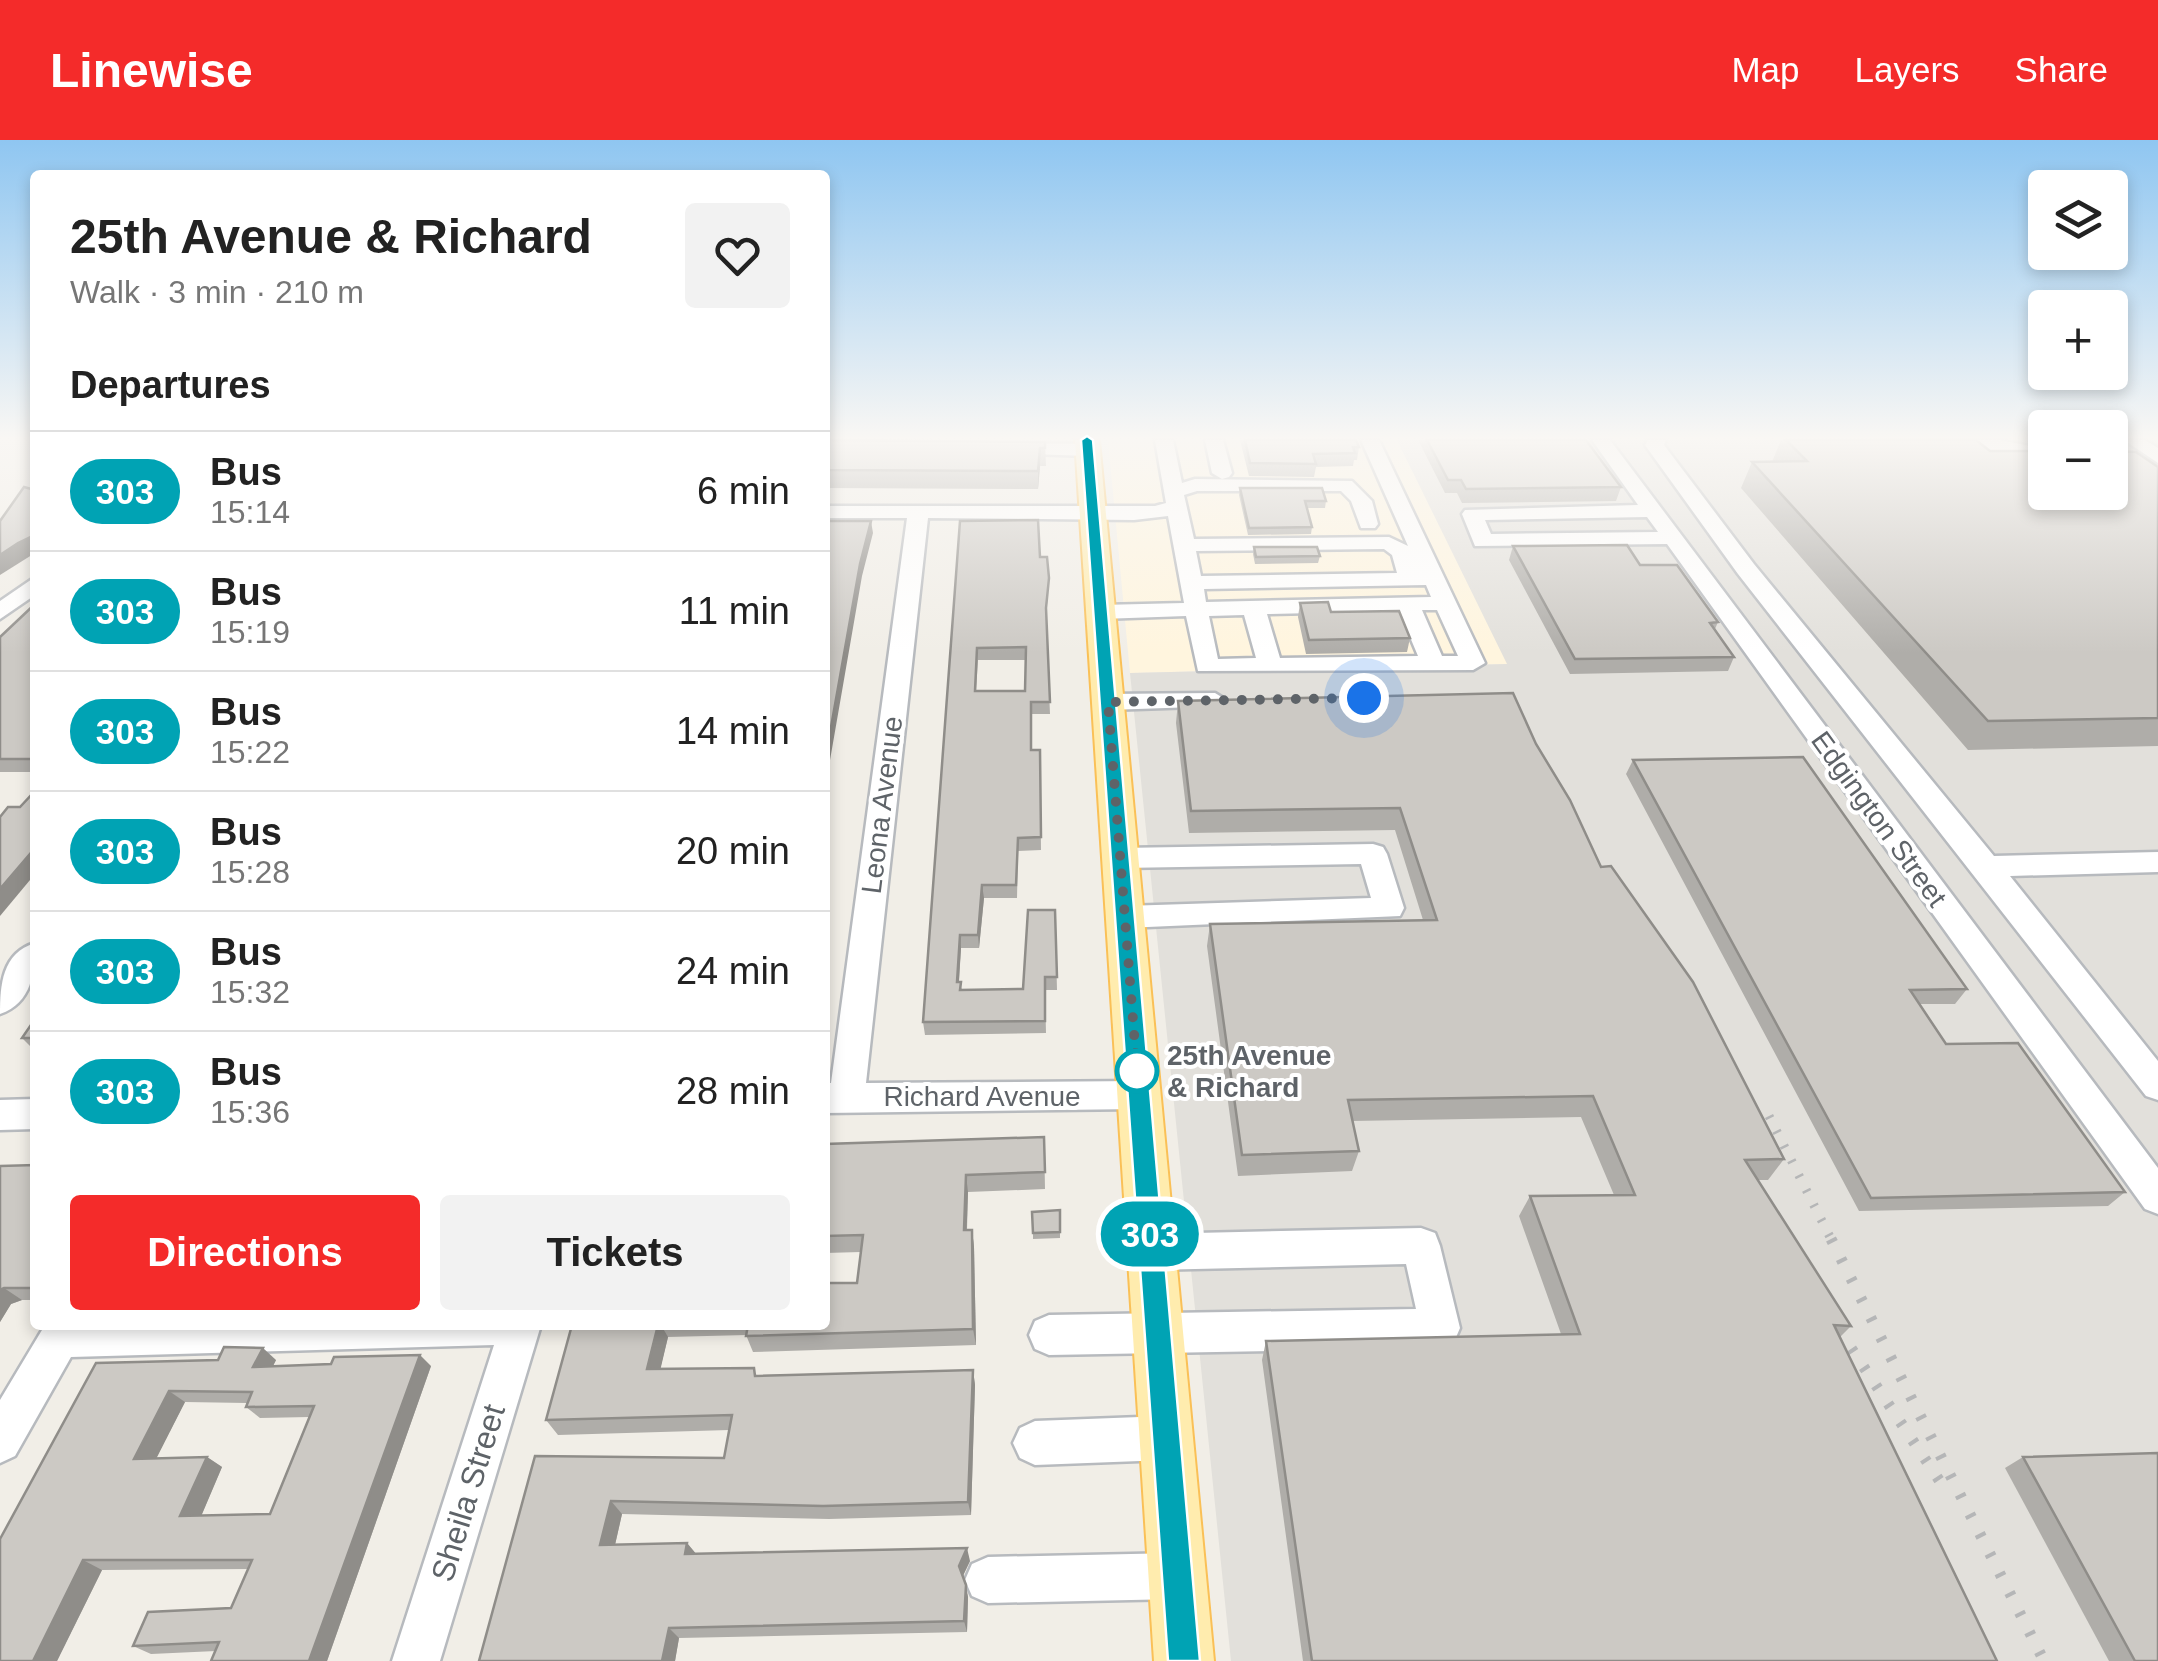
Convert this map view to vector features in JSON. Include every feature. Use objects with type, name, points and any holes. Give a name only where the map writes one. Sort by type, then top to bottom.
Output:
[{"type":"main road","points":[[1093,512],[1184,1661]]},
{"type":"street","points":[[830,512],[1169,511]]},
{"type":"street","points":[[1177,511],[1207,666],[1473,663],[1402,511]]},
{"type":"street","points":[[1189,511],[1389,543],[1401,550],[1410,570],[1406,592],[1432,664]]},
{"type":"street","points":[[1202,511],[1368,524],[1408,523]]},
{"type":"street","points":[[1366,511],[1368,524]]},
{"type":"street","points":[[1703,511],[2158,1086]]},
{"type":"street","points":[[1653,512],[1472,514],[1483,541],[1673,538]]},
{"type":"street","name":"Edgington Street","points":[[1653,512],[2158,1197]]},
{"type":"street","name":"Leona Avenue","points":[[836,1098],[918,513]]},
{"type":"street","points":[[1101,612],[1254,608],[1406,592],[1434,579]]},
{"type":"street","points":[[1192,583],[1406,592],[1445,603]]},
{"type":"street","points":[[0,612],[30,588]]},
{"type":"street","points":[[1254,608],[1270,665]]},
{"type":"street","points":[[1108,702],[1246,700]]},
{"type":"street","points":[[1120,858],[1373,854],[1389,908],[1125,917]]},
{"type":"street","points":[[1986,866],[2158,862]]},
{"type":"street","points":[[0,1001],[30,962]]},
{"type":"street","name":"Richard Avenue","points":[[836,1098],[1139,1095]]},
{"type":"street","points":[[0,1115],[30,1114]]},
{"type":"street","points":[[1049,1335],[1440,1328],[1422,1246],[1152,1252]]},
{"type":"street","points":[[0,1441],[60,1338],[242,1330]]},
{"type":"street","name":"Sheila Street","points":[[416,1661],[519,1330]]},
{"type":"street","points":[[1035,1444],[1166,1438]]},
{"type":"street","points":[[988,1580],[1177,1576]]},
{"type":"shaded area","points":[[1115,511],[1432,511],[1508,664],[1130,673]]},
{"type":"shaded area","points":[[1432,511],[2158,511],[2158,1661],[1231,1661],[1130,673],[1507,664]]},
{"type":"building","points":[[7,511],[30,511],[30,537],[0,555],[0,521]]},
{"type":"building","points":[[1245,511],[1308,511],[1312,527],[1249,528]]},
{"type":"building","points":[[1797,511],[2158,511],[2158,718],[1988,721]]},
{"type":"building","points":[[1038,520],[1040,557],[1047,557],[1049,578],[1046,608],[1050,702],[1031,702],[1031,750],[1040,750],[1041,837],[1018,838],[1016,885],[982,885],[978,935],[960,935],[957,982],[961,982],[960,990],[1023,989],[1028,910],[1055,910],[1057,977],[1045,977],[1045,1021],[923,1022],[960,521]],"holes":[[[1026,647],[1025,691],[975,691],[977,648]]]},
{"type":"building","points":[[830,521],[871,521],[830,733]]},
{"type":"building","points":[[1627,545],[1640,565],[1677,565],[1718,622],[1710,623],[1734,657],[1575,659],[1513,546]]},
{"type":"building","points":[[1254,547],[1317,547],[1320,556],[1256,557]]},
{"type":"building","points":[[1328,602],[1331,612],[1399,611],[1410,638],[1309,640],[1300,603]]},
{"type":"building","points":[[30,609],[30,759],[0,759],[0,637]]},
{"type":"building","points":[[1513,693],[1601,867],[1611,866],[1693,982],[1784,1159],[1745,1160],[1851,1326],[1834,1325],[1997,1661],[1312,1661],[1266,1341],[1580,1334],[1530,1196],[1635,1195],[1593,1096],[1348,1100],[1359,1151],[1242,1155],[1210,924],[1437,920],[1400,808],[1191,811],[1178,701]]},
{"type":"building","points":[[1803,757],[1967,989],[1910,990],[1946,1044],[2018,1043],[2125,1192],[1871,1198],[1633,760]]},
{"type":"building","points":[[30,796],[30,854],[0,889],[0,817],[8,807],[20,807]]},
{"type":"building","points":[[1044,1137],[1045,1172],[966,1175],[964,1230],[972,1230],[973,1329],[746,1336],[747,1330],[830,1330],[830,1283],[857,1283],[863,1235],[830,1236],[830,1144]]},
{"type":"building","points":[[30,1165],[30,1288],[0,1290],[0,1166]]},
{"type":"building","points":[[1060,1210],[1060,1232],[1033,1233],[1032,1212]]},
{"type":"building","points":[[571,1330],[657,1330],[647,1369],[754,1368],[755,1376],[973,1370],[968,1502],[823,1506],[611,1501],[600,1545],[687,1543],[685,1554],[967,1548],[959,1566],[966,1585],[964,1621],[669,1628],[662,1661],[479,1661],[535,1456],[724,1458],[732,1415],[546,1420]]},
{"type":"building","points":[[224,1347],[263,1348],[253,1367],[331,1364],[334,1357],[420,1355],[309,1661],[211,1661],[219,1642],[133,1646],[148,1612],[231,1608],[252,1560],[83,1560],[33,1661],[0,1661],[0,1539],[96,1363],[218,1360]],"holes":[[[169,1391],[252,1392],[246,1407],[314,1406],[270,1514],[180,1516],[207,1457],[134,1459]]]},
{"type":"building","points":[[2158,1453],[2158,1661],[2135,1661],[2023,1457]]},
{"type":"railway","points":[[1769,1116],[1832,1241]]},
{"type":"railway","points":[[1831,1239],[2044,1661]]},
{"type":"railway","points":[[1827,1312],[1941,1483]]},
{"type":"bus line","name":"303","points":[[1093,511],[1184,1661]]},
{"type":"place","name":"25th Avenue & Richard","points":[[1137,1071]]},
{"type":"route","points":[[1137,1071],[1108,702],[1364,698]]}]
